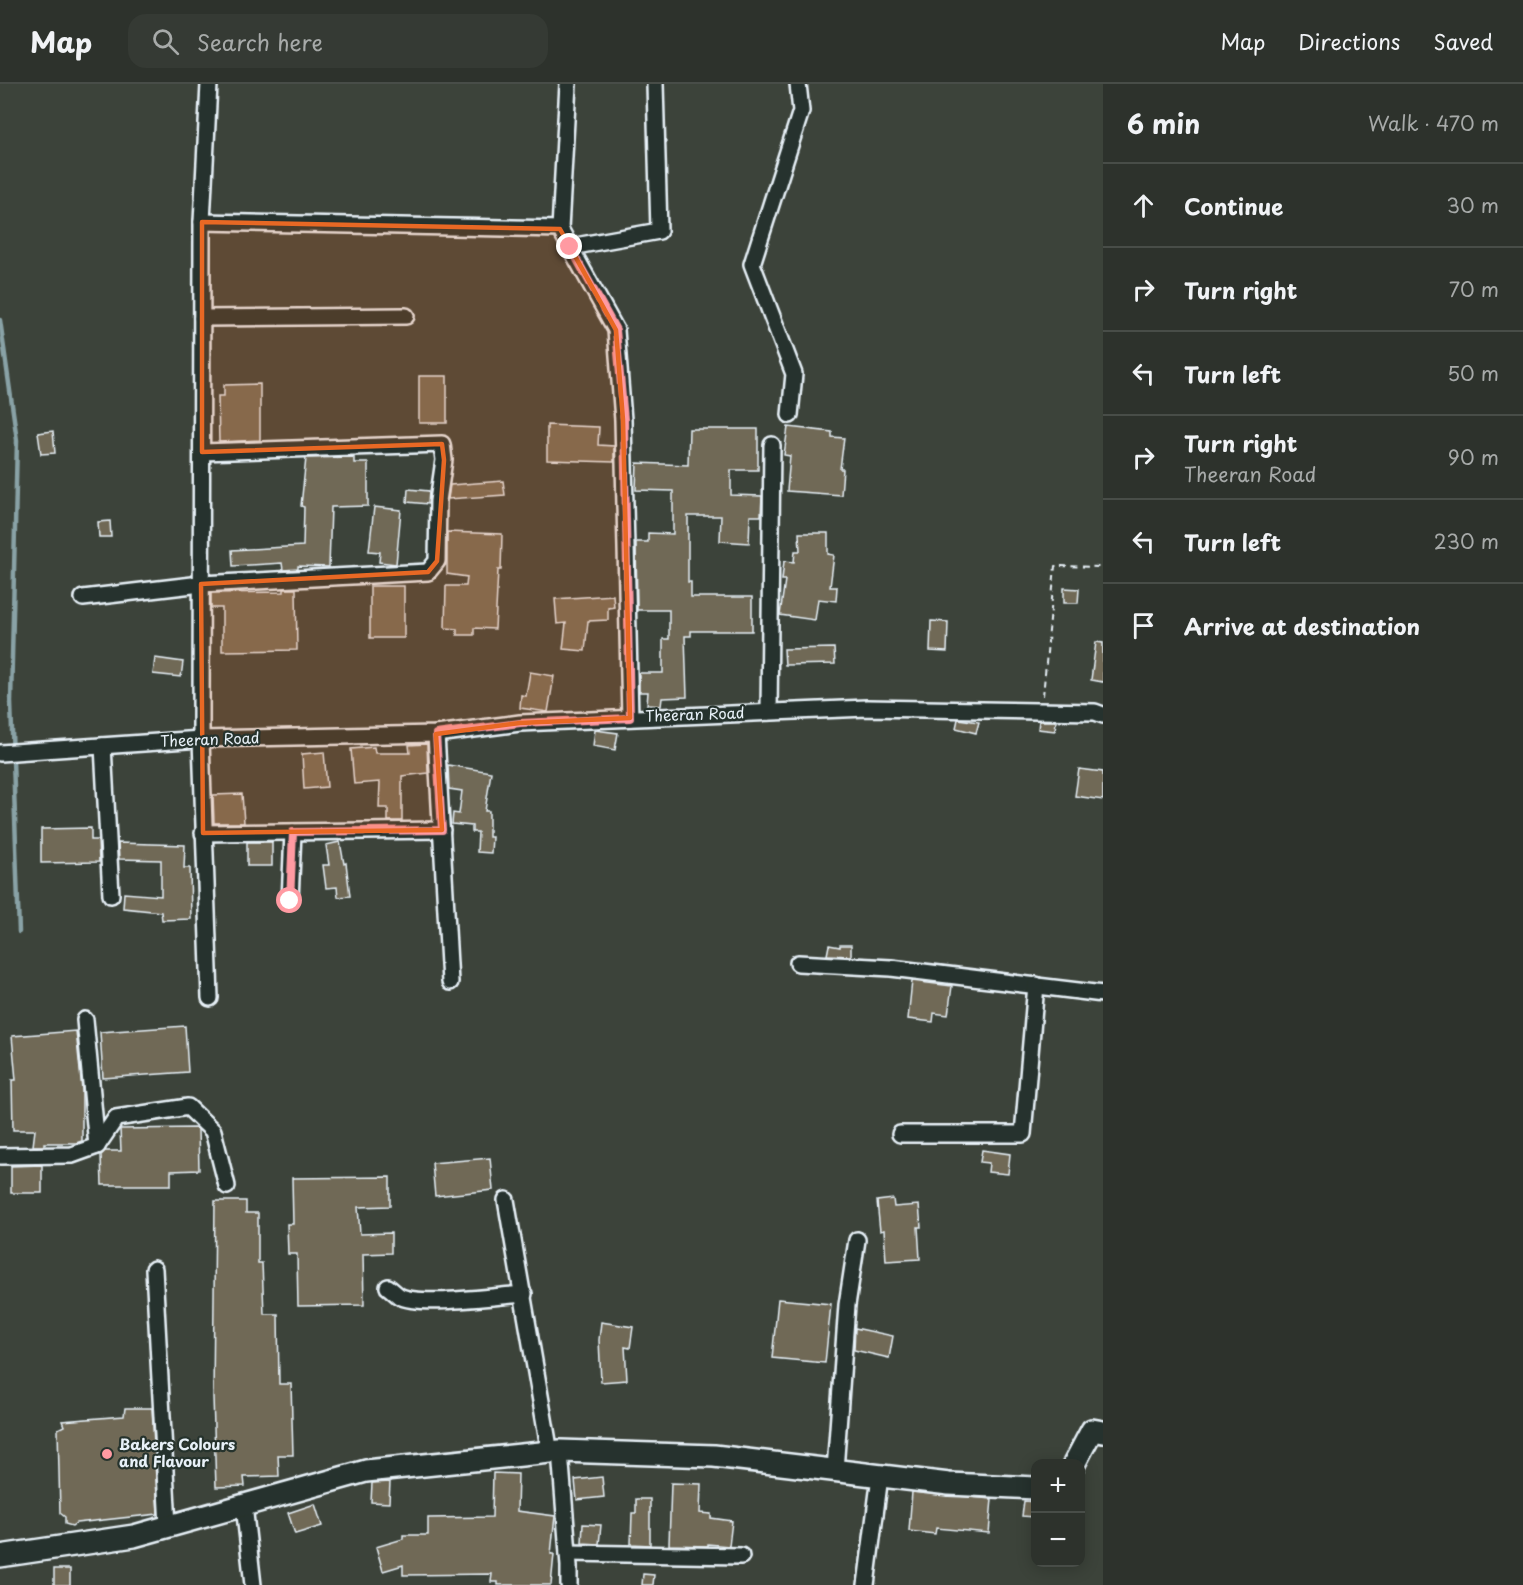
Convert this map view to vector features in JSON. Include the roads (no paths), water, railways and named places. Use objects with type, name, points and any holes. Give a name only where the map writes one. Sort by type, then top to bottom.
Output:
[{"type":"street","points":[[209,84],[202,222],[201,740],[210,999]]},
{"type":"street","points":[[568,84],[560,229],[616,330],[624,420],[630,718]]},
{"type":"street","points":[[570,247],[659,231],[655,84]]},
{"type":"street","points":[[790,415],[794,374],[752,264],[801,111],[798,84]]},
{"type":"street","points":[[202,222],[560,229]]},
{"type":"street","points":[[202,318],[406,316]]},
{"type":"street","points":[[83,598],[201,584],[428,572],[437,561],[438,501],[444,460],[442,444],[202,452]]},
{"type":"street","points":[[770,712],[772,446]]},
{"type":"street","name":"Theeran Road","points":[[0,753],[201,740],[436,734],[520,723],[867,708],[1095,712],[1103,715]]},
{"type":"street","points":[[436,734],[450,982]]},
{"type":"street","points":[[103,746],[111,895]]},
{"type":"street","points":[[203,833],[442,830]]},
{"type":"street","points":[[290,901],[293,832]]},
{"type":"street","points":[[798,963],[891,968],[1103,994]]},
{"type":"street","points":[[900,1134],[1023,1134],[1036,985]]},
{"type":"street","points":[[85,1020],[97,1146]]},
{"type":"street","points":[[0,1156],[72,1155],[97,1146],[116,1118],[188,1107],[213,1131],[227,1186]]},
{"type":"street","points":[[506,1200],[555,1452],[568,1553],[568,1585]]},
{"type":"street","points":[[835,1470],[847,1305],[857,1240]]},
{"type":"street","points":[[154,1269],[168,1526]]},
{"type":"street","points":[[388,1287],[398,1295],[409,1299],[434,1300],[524,1294]]},
{"type":"street","points":[[1077,1459],[1092,1431],[1103,1432]]},
{"type":"street","points":[[0,1556],[134,1536],[366,1471],[477,1458],[555,1452],[714,1456],[949,1484],[1031,1488]]},
{"type":"street","points":[[866,1585],[880,1476]]},
{"type":"street","points":[[244,1505],[253,1585]]},
{"type":"street","points":[[568,1553],[741,1556]]},
{"type":"waterway","points":[[0,320],[17,440],[11,702],[19,932]]},
{"type":"place","name":"Bakers Colours and Flavour","points":[[107,1454]]}]
